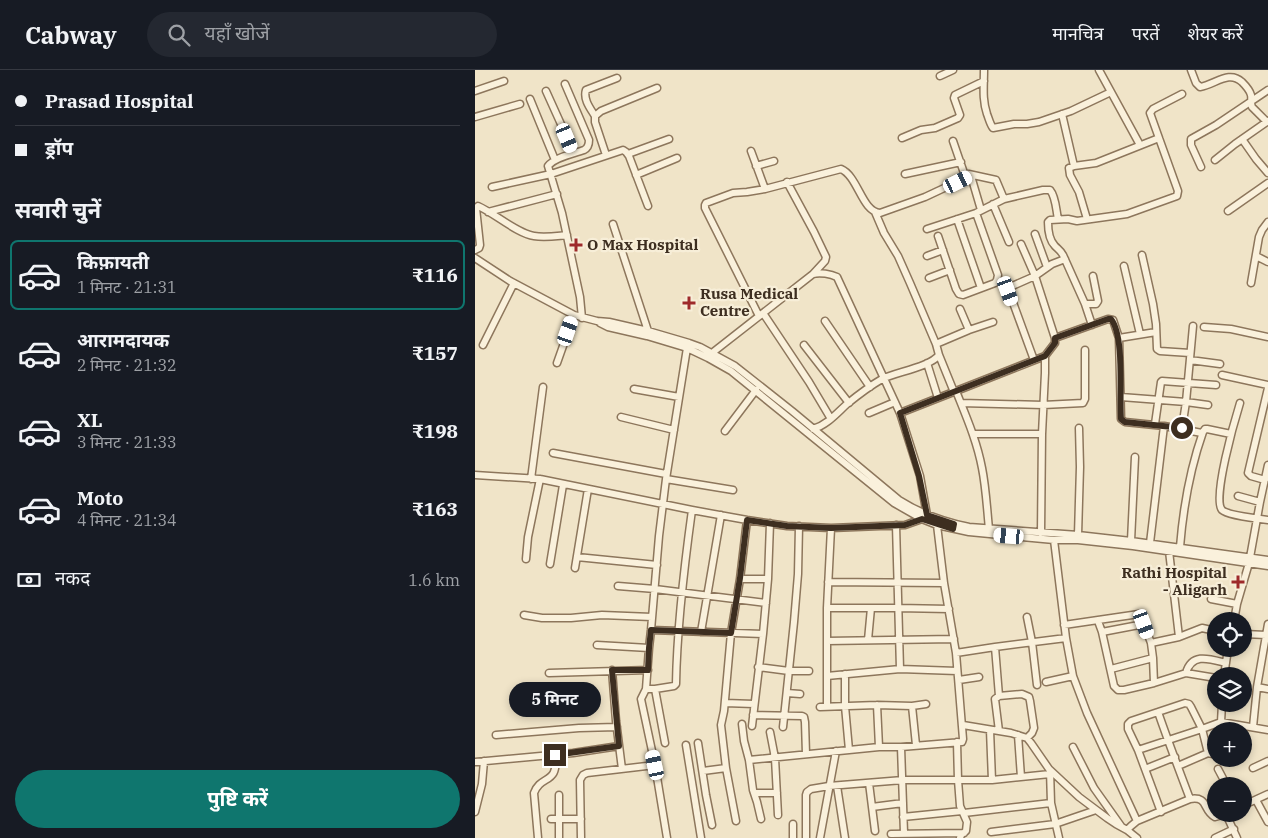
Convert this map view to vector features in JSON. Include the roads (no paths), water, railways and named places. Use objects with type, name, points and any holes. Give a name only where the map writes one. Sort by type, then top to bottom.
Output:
[{"type":"street","points":[[940,76],[951,70]]},
{"type":"street","points":[[984,70],[983,101],[992,128],[1035,123],[1071,111],[1111,92]]},
{"type":"street","points":[[1099,70],[1140,145]]},
{"type":"street","points":[[1191,70],[1196,84],[1200,87],[1232,73],[1238,76],[1251,94],[1252,108],[1267,122],[1241,139],[1215,160]]},
{"type":"street","points":[[1217,70],[1220,78]]},
{"type":"street","points":[[607,155],[595,122],[595,116],[586,100],[585,94],[586,90],[617,78]]},
{"type":"street","points":[[475,91],[504,81]]},
{"type":"street","points":[[902,138],[921,130],[935,128],[958,118],[960,115],[955,96],[984,81]]},
{"type":"street","points":[[565,84],[589,142],[586,149],[549,164],[567,235],[580,297],[582,318]]},
{"type":"street","points":[[595,116],[601,111],[657,88]]},
{"type":"street","points":[[1201,167],[1191,145],[1191,139],[1216,125],[1268,90]]},
{"type":"street","points":[[547,91],[573,154]]},
{"type":"street","points":[[1092,325],[1065,259],[1053,243],[1048,221],[1068,219],[1077,221],[1127,214],[1177,196],[1178,191],[1150,114],[1151,111],[1182,94]]},
{"type":"street","points":[[530,99],[555,160]]},
{"type":"street","points":[[475,117],[520,104]]},
{"type":"street","points":[[1062,114],[1074,166]]},
{"type":"street","points":[[628,154],[669,138]]},
{"type":"street","points":[[1087,219],[1069,168],[1096,163],[1159,138]]},
{"type":"street","points":[[1241,139],[1268,173]]},
{"type":"street","points":[[953,141],[964,173],[995,180],[1004,199]]},
{"type":"street","points":[[492,187],[551,174],[623,150],[628,154],[647,206]]},
{"type":"street","points":[[751,151],[765,188]]},
{"type":"street","points":[[636,175],[677,158]]},
{"type":"street","points":[[756,166],[773,161]]},
{"type":"street","points":[[905,174],[961,162]]},
{"type":"street","points":[[831,419],[809,382],[761,315],[705,205],[729,194],[765,188],[843,169],[850,176],[867,204],[875,212],[884,233],[902,265],[961,403],[973,434],[983,470],[989,529]]},
{"type":"street","points":[[938,236],[956,289],[961,295],[996,282],[999,276],[978,212],[971,176]]},
{"type":"street","points":[[875,212],[880,213],[899,207],[971,176]]},
{"type":"street","points":[[712,353],[813,274],[825,261],[826,257],[814,232],[787,182]]},
{"type":"street","points":[[1228,211],[1268,183]]},
{"type":"street","points":[[927,229],[978,212],[1004,199],[1043,190],[1050,190],[1053,194],[1058,219]]},
{"type":"street","points":[[488,212],[557,194]]},
{"type":"street","points":[[993,204],[1009,242]]},
{"type":"street","points":[[475,250],[481,245],[477,207],[479,206],[521,232],[535,237],[567,235]]},
{"type":"street","points":[[957,219],[981,288]]},
{"type":"street","points":[[613,224],[648,331]]},
{"type":"street","points":[[1251,283],[1259,237],[1261,230],[1267,225]]},
{"type":"street","points":[[1035,234],[1047,267]]},
{"type":"street","points":[[900,413],[1045,356],[1055,343],[1035,276],[1021,244]]},
{"type":"street","points":[[927,256],[943,250]]},
{"type":"street","points":[[1142,255],[1153,304],[1156,348],[1158,351],[1190,356],[1220,364]]},
{"type":"street","points":[[1256,256],[1268,262]]},
{"type":"street","points":[[475,258],[514,283],[574,315],[648,331],[695,345],[735,366],[899,500],[937,525],[1078,535],[1150,543],[1249,560],[1268,566]]},
{"type":"street","points":[[1034,360],[1008,290],[1010,287],[1035,276],[1047,267],[1065,259]]},
{"type":"street","points":[[1124,266],[1141,334]]},
{"type":"street","points":[[929,278],[950,270]]},
{"type":"street","points":[[813,274],[833,275],[838,278],[885,378],[900,413],[919,476],[925,517]]},
{"type":"street","points":[[1085,304],[1096,304],[1098,301],[1093,276]]},
{"type":"street","points":[[483,345],[514,283]]},
{"type":"street","points":[[960,309],[969,330]]},
{"type":"street","points":[[557,364],[574,315]]},
{"type":"street","points":[[1055,338],[1111,319],[1119,338],[1122,421],[1182,428],[1202,433]]},
{"type":"street","points":[[597,321],[609,327],[687,348],[731,371],[894,503],[925,517],[969,532],[1054,540],[1078,540],[1249,560],[1268,560]]},
{"type":"street","points":[[825,321],[870,387]]},
{"type":"street","points":[[936,344],[993,322]]},
{"type":"street","points":[[1182,428],[1193,326]]},
{"type":"street","points":[[1204,327],[1231,329],[1268,337]]},
{"type":"street","points":[[1119,338],[1156,332]]},
{"type":"street","points":[[804,344],[849,403]]},
{"type":"street","points":[[667,838],[655,765],[641,699],[646,689],[666,476],[687,348]]},
{"type":"street","points":[[961,403],[1043,405],[1082,403],[1085,401],[1085,350]]},
{"type":"street","points":[[813,429],[831,419],[870,387],[885,378],[927,363],[939,355]]},
{"type":"street","points":[[1041,533],[1045,356]]},
{"type":"street","points":[[927,363],[938,398]]},
{"type":"street","points":[[1222,375],[1268,386],[1266,403],[1248,472],[1250,475],[1265,480]]},
{"type":"street","points":[[1155,424],[1162,380],[1216,385]]},
{"type":"street","points":[[531,478],[543,387]]},
{"type":"street","points":[[634,388],[679,397]]},
{"type":"street","points":[[725,431],[755,390]]},
{"type":"street","points":[[1121,397],[1209,405]]},
{"type":"street","points":[[869,413],[895,402]]},
{"type":"street","points":[[1240,403],[1219,488],[1220,505],[1222,510],[1228,513],[1268,520]]},
{"type":"street","points":[[621,417],[674,430]]},
{"type":"street","points":[[1150,543],[1164,426]]},
{"type":"street","points":[[1078,535],[1079,428]]},
{"type":"street","points":[[1179,547],[1197,450],[1203,430],[1207,428],[1231,434]]},
{"type":"street","points":[[973,434],[1042,434]]},
{"type":"street","points":[[553,453],[733,490]]},
{"type":"street","points":[[1131,541],[1135,456]]},
{"type":"street","points":[[1236,612],[1249,560],[1268,465]]},
{"type":"street","points":[[475,475],[540,479],[747,520],[799,526],[831,528],[905,525],[925,517]]},
{"type":"street","points":[[526,560],[528,537],[540,479]]},
{"type":"street","points":[[550,564],[563,485]]},
{"type":"street","points":[[575,568],[588,489]]},
{"type":"street","points":[[1238,496],[1260,502]]},
{"type":"street","points":[[646,689],[674,686],[676,684],[681,592],[692,510]]},
{"type":"street","points":[[701,632],[721,515]]},
{"type":"street","points":[[736,821],[726,768],[721,726],[725,703],[731,633],[747,520]]},
{"type":"street","points":[[751,726],[766,603],[770,523]]},
{"type":"street","points":[[896,525],[900,670]]},
{"type":"street","points":[[749,760],[879,747],[961,742],[963,740],[956,653],[944,583],[937,525]]},
{"type":"street","points":[[783,727],[798,574],[799,526]]},
{"type":"street","points":[[831,528],[827,608],[827,676],[823,706],[912,706],[926,704]]},
{"type":"street","points":[[1054,540],[1064,625],[1073,676],[1087,712],[1137,821]]},
{"type":"street","points":[[1169,551],[1179,637]]},
{"type":"street","points":[[577,557],[657,565]]},
{"type":"street","points":[[740,578],[768,579]]},
{"type":"street","points":[[828,582],[944,583]]},
{"type":"street","points":[[618,586],[766,603]]},
{"type":"street","points":[[1211,599],[1237,604]]},
{"type":"street","points":[[827,608],[949,609]]},
{"type":"street","points":[[868,640],[871,608]]},
{"type":"street","points":[[1064,625],[1139,614],[1151,643],[1154,683]]},
{"type":"street","points":[[524,615],[542,618],[602,615],[652,617]]},
{"type":"street","points":[[1027,617],[1037,684]]},
{"type":"street","points":[[1098,621],[1114,686],[1117,690],[1154,683],[1186,673],[1207,676]]},
{"type":"street","points":[[1102,632],[1144,624]]},
{"type":"street","points":[[1268,624],[1257,687],[1253,727],[1268,730]]},
{"type":"street","points":[[1151,643],[1179,637],[1201,628],[1207,629]]},
{"type":"street","points":[[651,630],[763,634]]},
{"type":"street","points":[[1252,634],[1266,635]]},
{"type":"street","points":[[956,653],[1066,638]]},
{"type":"street","points":[[827,641],[954,639]]},
{"type":"street","points":[[597,645],[649,648]]},
{"type":"street","points":[[995,647],[999,696]]},
{"type":"street","points":[[1226,667],[1227,657]]},
{"type":"street","points":[[1111,669],[1153,658]]},
{"type":"street","points":[[1186,673],[1188,667],[1196,659],[1211,659],[1227,663]]},
{"type":"street","points":[[758,667],[789,671],[809,671]]},
{"type":"street","points":[[612,670],[622,769]]},
{"type":"street","points":[[549,673],[648,670]]},
{"type":"street","points":[[827,676],[900,670],[957,671]]},
{"type":"street","points":[[845,674],[845,706],[849,750]]},
{"type":"street","points":[[1046,682],[1073,676]]},
{"type":"street","points":[[959,680],[979,677]]},
{"type":"street","points":[[1257,687],[1268,689]]},
{"type":"street","points":[[655,689],[665,743]]},
{"type":"street","points":[[787,692],[800,694]]},
{"type":"street","points":[[999,731],[995,700],[999,696],[1022,694],[1029,697],[1035,728],[1033,733],[1027,738]]},
{"type":"street","points":[[725,703],[754,704]]},
{"type":"street","points":[[1161,812],[1128,724],[1131,721],[1185,703],[1189,704],[1202,729],[1207,751]]},
{"type":"street","points":[[877,705],[879,747]]},
{"type":"street","points":[[912,706],[916,745]]},
{"type":"street","points":[[1158,712],[1190,799]]},
{"type":"street","points":[[1221,722],[1222,712]]},
{"type":"street","points":[[753,715],[804,717],[806,754]]},
{"type":"street","points":[[742,724],[761,819]]},
{"type":"street","points":[[963,725],[1027,738],[1050,772],[1096,810],[1125,828],[1137,821],[1190,799],[1200,798],[1207,810]]},
{"type":"street","points":[[496,735],[579,728],[617,727]]},
{"type":"street","points":[[1137,750],[1207,727]]},
{"type":"street","points":[[991,730],[992,780]]},
{"type":"street","points":[[770,732],[775,758],[778,815]]},
{"type":"street","points":[[1018,735],[1021,777]]},
{"type":"street","points":[[891,834],[962,836],[967,831],[968,825],[961,806],[958,780],[957,742]]},
{"type":"street","points":[[699,743],[712,825]]},
{"type":"street","points":[[686,745],[701,838]]},
{"type":"street","points":[[475,762],[555,755],[619,746]]},
{"type":"street","points":[[901,747],[904,833]]},
{"type":"street","points":[[1073,747],[1093,788],[1125,828],[1137,838]]},
{"type":"street","points":[[820,838],[836,751]]},
{"type":"street","points":[[1178,766],[1207,753]]},
{"type":"street","points":[[538,838],[534,790],[554,772],[557,765],[555,755]]},
{"type":"street","points":[[1145,769],[1175,757]]},
{"type":"street","points":[[475,812],[485,761]]},
{"type":"street","points":[[1253,768],[1268,761]]},
{"type":"street","points":[[581,838],[581,776],[587,773],[655,765]]},
{"type":"street","points":[[703,771],[726,768]]},
{"type":"street","points":[[1218,769],[1222,777]]},
{"type":"street","points":[[806,838],[807,793],[811,789],[903,780],[992,780],[1050,772]]},
{"type":"street","points":[[1050,772],[1051,804],[1059,838]]},
{"type":"street","points":[[869,783],[875,831]]},
{"type":"street","points":[[837,786],[845,838]]},
{"type":"street","points":[[755,793],[777,793]]},
{"type":"street","points":[[1252,802],[1268,794]]},
{"type":"street","points":[[559,795],[559,838]]},
{"type":"street","points":[[1256,800],[1268,822]]},
{"type":"street","points":[[872,807],[903,803]]},
{"type":"street","points":[[903,817],[1051,804]]},
{"type":"street","points":[[991,832],[1055,824],[1096,810]]},
{"type":"street","points":[[551,819],[581,819]]},
{"type":"street","points":[[1230,822],[1237,838]]},
{"type":"street","points":[[793,824],[793,838]]},
{"type":"street","points":[[1008,830],[1010,838]]},
{"type":"street","points":[[1215,838],[1234,830]]},
{"type":"place","name":"O Max Hospital","points":[[576,245]]},
{"type":"place","name":"Rusa Medical Centre","points":[[689,303]]},
{"type":"place","name":"Rathi Hospital - Aligarh","points":[[1238,582]]}]
